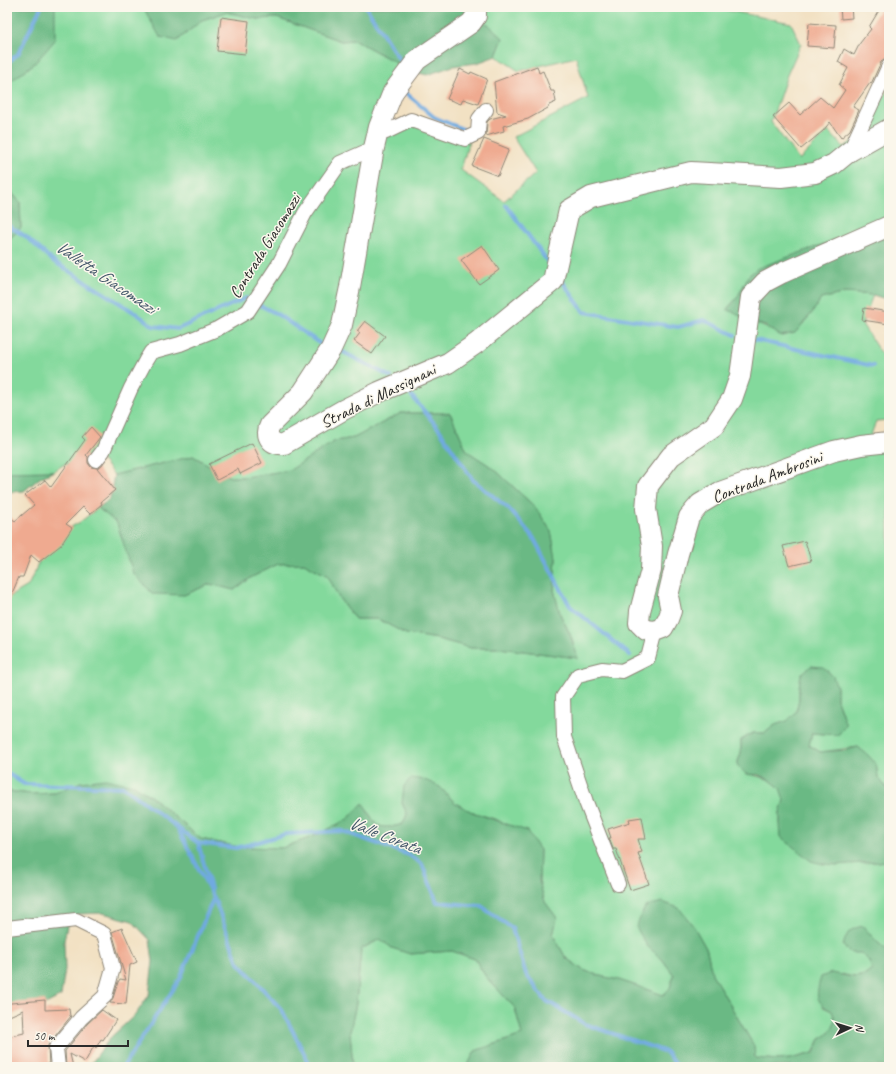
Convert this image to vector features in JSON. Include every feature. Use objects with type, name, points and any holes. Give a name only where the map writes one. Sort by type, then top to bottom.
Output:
[{"type":"street","name":"Strada di Massignani","points":[[476,7],[476,16],[470,23],[417,60],[392,92],[376,141],[342,325],[330,349],[303,392],[268,428],[268,436],[277,444],[284,444],[343,410],[379,392],[448,363],[477,343],[553,281],[569,210],[591,197],[691,172],[780,177],[815,173],[834,164],[850,151],[889,129]]},
{"type":"street","points":[[850,151],[889,66]]},
{"type":"street","name":"Contrada Giacomazzi","points":[[96,460],[103,451],[131,388],[152,352],[180,344],[217,329],[248,311],[279,264],[305,213],[340,163],[376,141],[386,132],[411,120],[465,139],[478,133],[479,119],[486,110]]},
{"type":"street","points":[[618,884],[586,802],[564,737],[563,697],[578,675],[602,669],[622,671],[648,658],[651,630],[639,624],[640,611],[651,570],[652,546],[646,509],[648,486],[671,456],[714,426],[732,399],[740,376],[751,297],[765,282],[782,273],[889,226]]},
{"type":"street","name":"Contrada Ambrosini","points":[[651,630],[663,628],[668,619],[671,611],[668,596],[678,554],[689,517],[700,504],[720,492],[834,451],[861,445],[889,442]]},
{"type":"street","points":[[7,928],[76,920],[104,934],[113,968],[105,996],[81,1018],[56,1048],[58,1067]]},
{"type":"green space","points":[[7,7],[55,7],[55,40],[35,63],[7,84]]},
{"type":"green space","points":[[55,7],[143,7],[177,41],[202,20],[226,12],[257,19],[277,18],[341,41],[355,40],[393,61],[403,69],[381,124],[421,119],[470,137],[461,170],[504,201],[536,173],[513,137],[588,98],[576,57],[519,71],[496,56],[503,38],[469,13],[467,7],[721,7],[726,10],[791,23],[801,44],[787,75],[771,122],[799,160],[828,131],[844,147],[865,133],[889,86],[889,215],[865,229],[749,275],[737,298],[727,309],[782,336],[795,333],[812,313],[821,299],[845,293],[873,295],[862,324],[879,351],[889,362],[889,420],[876,421],[871,435],[881,447],[889,461],[889,791],[878,777],[876,764],[858,747],[820,752],[809,745],[812,733],[838,735],[842,713],[837,700],[837,687],[799,687],[799,699],[796,712],[787,721],[775,725],[765,733],[753,733],[741,740],[741,753],[737,764],[746,774],[764,778],[776,784],[780,788],[783,794],[784,803],[780,812],[780,824],[836,865],[889,861],[889,952],[863,927],[861,953],[869,961],[872,970],[865,975],[858,976],[842,974],[823,1007],[832,1011],[835,1020],[833,1027],[830,1032],[820,1039],[813,1053],[790,1059],[778,1060],[755,1058],[754,1046],[712,974],[707,950],[694,927],[678,908],[662,902],[647,945],[662,959],[674,975],[670,988],[663,995],[583,970],[566,958],[553,935],[557,918],[545,902],[539,881],[540,850],[498,820],[472,812],[455,803],[440,787],[402,803],[407,814],[403,824],[394,827],[381,827],[374,821],[363,803],[348,819],[317,835],[282,848],[239,847],[200,839],[153,798],[134,785],[81,782],[55,793],[31,794],[7,791],[7,597],[28,586],[39,562],[54,537],[80,522],[98,508],[117,523],[123,542],[184,595],[210,584],[234,590],[252,577],[278,564],[304,563],[328,576],[339,598],[355,619],[378,619],[406,634],[438,639],[471,648],[499,648],[578,658],[570,634],[560,614],[554,590],[556,558],[551,531],[535,507],[493,468],[467,451],[450,413],[401,413],[354,438],[335,441],[291,470],[245,477],[230,477],[193,456],[114,475],[98,455],[63,465],[54,471],[7,472],[7,241],[21,228],[20,202],[7,187],[7,84],[35,63]]},
{"type":"green space","points":[[143,7],[467,7],[469,14],[489,25],[503,38],[496,56],[477,63],[453,66],[427,75],[403,69],[393,61],[355,40],[341,41],[277,18],[257,19],[226,12],[202,20],[177,41],[160,37]]},
{"type":"green space","points":[[7,187],[20,202],[21,228],[7,241]]},
{"type":"green space","points":[[889,215],[889,300],[873,295],[845,293],[821,299],[812,313],[795,333],[781,336],[765,326],[749,321],[727,309],[737,298],[749,275],[758,268],[865,229]]},
{"type":"green space","points":[[401,413],[450,413],[467,451],[493,468],[535,507],[551,531],[556,558],[554,590],[560,614],[570,634],[578,658],[499,648],[471,648],[438,639],[406,634],[378,619],[355,619],[339,598],[328,576],[304,563],[278,564],[252,577],[234,590],[210,584],[184,595],[153,594],[133,573],[117,523],[98,508],[110,499],[114,475],[193,456],[230,477],[245,477],[290,470],[335,441],[354,438]]},
{"type":"green space","points":[[54,471],[40,478],[24,491],[7,492],[7,472]]},
{"type":"green space","points":[[811,666],[823,667],[833,676],[837,687],[837,700],[846,725],[838,735],[812,733],[809,745],[820,752],[846,750],[858,747],[876,764],[878,777],[889,791],[889,861],[836,865],[811,861],[781,837],[780,812],[784,800],[780,788],[770,780],[759,775],[746,774],[737,765],[741,753],[741,740],[753,733],[765,733],[775,725],[787,721],[796,712],[799,699],[801,674]]},
{"type":"green space","points":[[411,778],[425,780],[440,787],[455,803],[472,812],[527,831],[540,850],[539,881],[545,902],[557,918],[553,935],[566,958],[583,970],[663,995],[670,988],[674,975],[662,959],[647,946],[636,927],[645,907],[662,902],[679,908],[694,927],[707,950],[712,974],[754,1046],[755,1058],[778,1060],[790,1059],[814,1053],[820,1039],[830,1032],[835,1021],[832,1011],[826,1008],[819,1001],[818,988],[821,977],[831,973],[853,977],[864,976],[872,970],[869,961],[861,953],[851,953],[843,946],[849,932],[855,928],[863,926],[877,942],[889,952],[889,1067],[467,1067],[475,1051],[522,1035],[515,1008],[486,977],[475,959],[452,951],[410,954],[392,948],[380,939],[361,949],[356,1003],[350,1032],[353,1067],[90,1067],[111,1037],[136,1014],[149,995],[153,961],[150,940],[132,921],[103,913],[79,914],[68,921],[64,941],[65,969],[61,996],[42,1006],[7,1008],[7,791],[31,794],[55,793],[81,782],[105,779],[134,785],[153,798],[201,839],[239,847],[282,848],[317,835],[348,819],[363,803],[377,824],[387,827],[403,824],[407,814],[402,803],[404,786]]},
{"type":"green space","points":[[381,939],[392,948],[410,954],[452,951],[475,959],[486,977],[515,1008],[522,1035],[475,1051],[467,1067],[353,1067],[350,1032],[356,1003],[361,949]]},
{"type":"building","points":[[840,7],[851,7],[852,18],[841,19]]},
{"type":"building","points":[[881,7],[889,7],[889,57],[881,62],[871,84],[870,83],[853,107],[859,110],[850,130],[841,138],[830,122],[823,131],[801,149],[773,117],[789,103],[800,115],[820,97],[833,108],[845,90],[839,85],[848,68],[838,62],[844,49],[854,55],[860,43],[871,29],[869,27]]},
{"type":"building","points":[[221,17],[249,21],[245,54],[217,51]]},
{"type":"building","points":[[809,23],[836,25],[834,48],[807,46]]},
{"type":"building","points":[[537,66],[539,73],[543,71],[551,91],[554,91],[556,102],[528,119],[503,126],[504,131],[486,136],[487,122],[490,119],[506,115],[497,112],[494,82]]},
{"type":"building","points":[[460,69],[470,74],[471,72],[487,79],[478,104],[463,99],[461,104],[447,99]]},
{"type":"building","points":[[484,139],[509,149],[498,176],[472,166]]},
{"type":"building","points":[[482,245],[499,270],[479,284],[461,260]]},
{"type":"building","points":[[864,308],[889,312],[889,324],[862,320]]},
{"type":"building","points":[[365,321],[385,336],[372,354],[354,341],[360,333],[357,331]]},
{"type":"building","points":[[91,427],[100,437],[86,455],[88,457],[88,463],[91,467],[97,468],[115,490],[90,514],[83,507],[66,524],[72,528],[61,545],[39,562],[31,555],[23,577],[19,577],[7,605],[7,515],[15,521],[34,505],[25,495],[45,480],[51,487],[85,440],[82,437]]},
{"type":"building","points":[[252,443],[262,463],[240,474],[238,469],[217,480],[209,464]]},
{"type":"building","points":[[805,541],[811,561],[789,566],[783,546]]},
{"type":"building","points":[[642,817],[646,839],[638,839],[642,852],[638,853],[649,884],[630,890],[616,849],[613,849],[609,838],[611,838],[608,829],[630,822],[629,819]]},
{"type":"building","points":[[122,928],[137,962],[130,965],[126,1004],[110,1003],[120,979],[126,980],[112,932]]},
{"type":"building","points":[[45,1000],[45,1010],[69,1009],[71,1016],[48,1045],[49,1067],[10,1067],[10,1064],[7,1064],[7,1037],[24,1033],[23,1010],[7,1017],[7,1005],[11,1003]]},
{"type":"building","points":[[102,1010],[116,1020],[103,1040],[101,1039],[96,1048],[94,1046],[85,1062],[70,1054],[73,1067],[66,1067],[65,1051],[87,1024]]},
{"type":"waterway","name":"Valle Corata","points":[[7,63],[18,54],[41,7]]},
{"type":"waterway","points":[[366,7],[400,61]]},
{"type":"waterway","points":[[406,93],[434,117],[465,130]]},
{"type":"waterway","points":[[506,205],[550,265]]},
{"type":"waterway","name":"Valletta Giacomazzi","points":[[7,225],[25,236],[53,261],[137,314],[153,326],[178,329],[246,298],[277,314],[322,345]]},
{"type":"waterway","points":[[560,278],[584,312],[678,327],[704,320],[735,335]]},
{"type":"waterway","points":[[755,340],[873,366]]},
{"type":"waterway","name":"Valletta Giacomazzi","points":[[341,351],[391,377]]},
{"type":"waterway","name":"Valletta Giacomazzi","points":[[406,389],[439,429],[473,480],[509,509],[533,537],[570,606],[630,655]]},
{"type":"waterway","name":"Valle Corata","points":[[7,773],[24,784],[124,787],[198,843],[236,848],[286,834],[342,831],[409,855],[422,864],[437,902],[481,906],[512,928],[526,974],[545,1000],[585,1024],[666,1052],[678,1067]]},
{"type":"waterway","points":[[178,829],[214,898],[238,962],[282,1010],[311,1067]]},
{"type":"waterway","points":[[198,843],[211,889]]},
{"type":"waterway","points":[[123,1067],[180,979],[214,897]]}]
